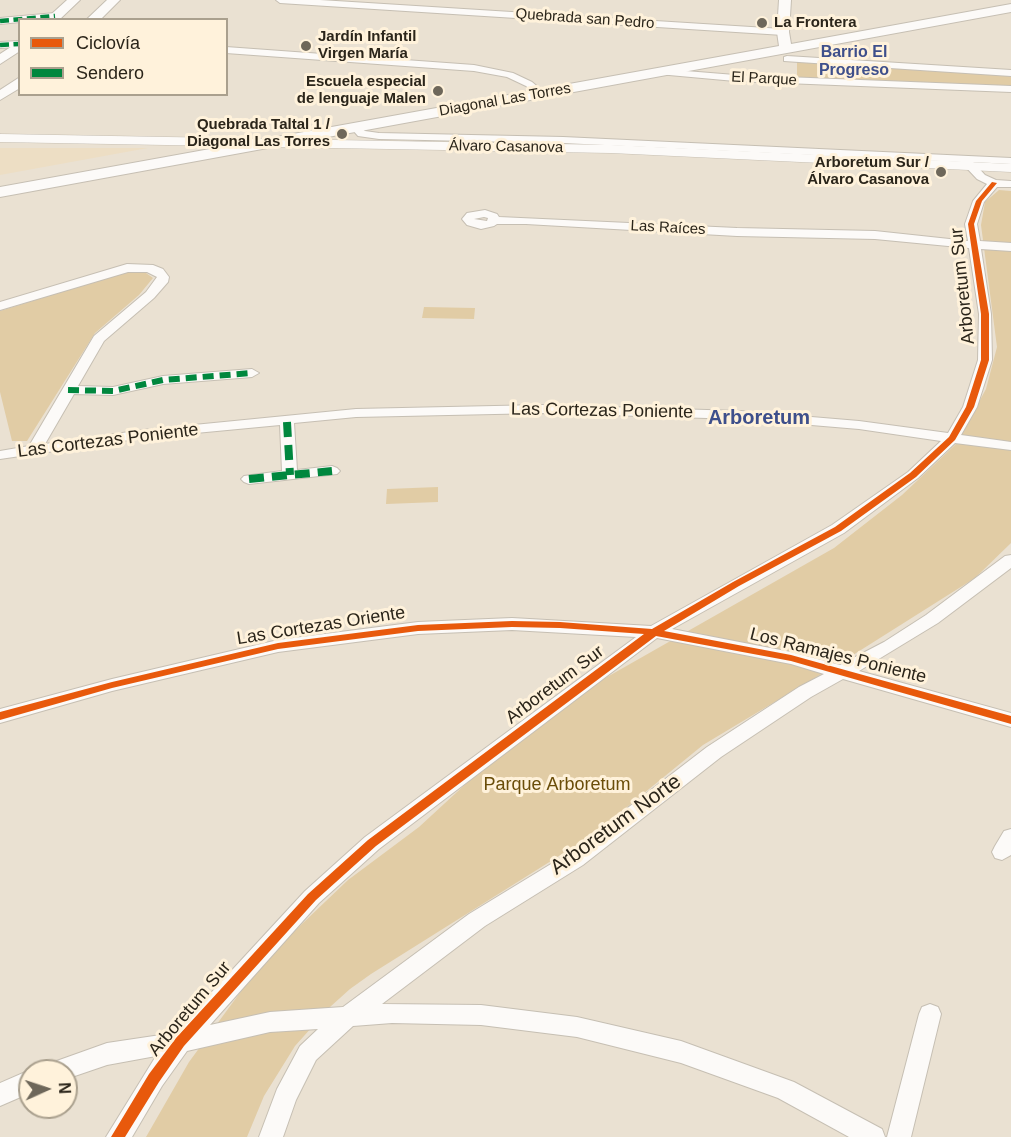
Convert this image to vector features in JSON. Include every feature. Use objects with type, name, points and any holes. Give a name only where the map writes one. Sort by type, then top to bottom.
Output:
[{"type":"main road","points":[[53,18],[75,0]]},
{"type":"main road","points":[[94,18],[114,0]]},
{"type":"main road","points":[[785,0],[785,45]]},
{"type":"main road","name":"Diagonal Las Torres","points":[[0,180],[537,90],[785,45],[1011,0]]},
{"type":"main road","name":"Diagonal Las Torres","points":[[0,192],[356,128],[537,90],[661,72],[785,45],[1011,8]]},
{"type":"main road","points":[[0,60],[18,46]]},
{"type":"main road","points":[[0,96],[18,82]]},
{"type":"street","name":"Quebrada san Pedro","points":[[280,0],[473,12],[785,45]]},
{"type":"street","points":[[473,12],[479,0]]},
{"type":"street","points":[[0,21],[18,20]]},
{"type":"street","points":[[0,45],[18,44]]},
{"type":"street","points":[[785,45],[790,80]]},
{"type":"street","name":"El Parque","points":[[785,45],[1011,73]]},
{"type":"street","points":[[228,50],[474,68],[510,75],[537,90]]},
{"type":"street","name":"El Parque","points":[[661,72],[1011,89]]},
{"type":"street","name":"Álvaro Casanova","points":[[356,128],[362,134],[370,136],[450,142],[966,162],[1011,161]]},
{"type":"street","name":"Álvaro Casanova","points":[[0,138],[268,144],[450,142]]},
{"type":"street","name":"Álvaro Casanova","points":[[966,162],[1011,168]]},
{"type":"street","name":"Arboretum Sur","points":[[966,162],[976,173],[1002,184]]},
{"type":"street","name":"Arboretum Sur","points":[[118,1137],[154,1078],[180,1042],[312,897],[372,843],[654,632],[736,584],[807,548],[856,518],[913,475],[952,438],[977,391],[986,352],[985,314],[971,231],[972,216],[979,201],[1002,184]]},
{"type":"street","name":"Las Raíces","points":[[494,220],[841,236],[903,245],[931,242],[1011,247]]},
{"type":"street","points":[[0,306],[127,268],[149,268],[162,274],[162,282],[150,295],[99,339],[34,450]]},
{"type":"street","points":[[68,390],[113,391],[163,380],[252,373]]},
{"type":"street","name":"Las Cortezas Poniente","points":[[1,451],[34,450],[142,434],[356,413],[608,409],[740,415],[847,424],[1011,446]]},
{"type":"street","points":[[287,421],[290,475]]},
{"type":"street","points":[[249,479],[332,471]]},
{"type":"street","name":"Arboretum Norte","points":[[271,1137],[285,1096],[308,1053],[348,1016],[477,920],[576,859],[714,752],[805,692],[932,620],[1011,560]]},
{"type":"street","name":"Las Cortezas Oriente","points":[[0,716],[112,685],[232,656],[371,632],[512,624],[654,632]]},
{"type":"street","name":"Los Ramajes Poniente","points":[[654,632],[791,658],[1011,720]]},
{"type":"street","points":[[78,1064],[107,1054],[180,1042],[270,1022],[403,1013],[481,1015],[577,1027],[629,1038],[734,1069],[786,1090],[873,1137]]},
{"type":"street","points":[[898,1137],[930,1014]]},
{"type":"street","points":[[0,1095],[18,1087]]},
{"type":"shaded area","points":[[0,148],[148,148],[0,175]]},
{"type":"green space","points":[[797,62],[1011,75],[1011,87],[802,78],[797,76]]},
{"type":"green space","name":"Parque Arboretum","points":[[999,190],[1011,191],[1011,543],[975,578],[703,745],[594,834],[350,989],[330,1007],[295,1046],[264,1096],[247,1137],[146,1137],[189,1062],[250,979],[282,943],[348,880],[419,827],[508,745],[593,685],[834,548],[902,495],[956,444],[986,389],[997,347],[981,225],[985,202]]},
{"type":"green space","points":[[125,272],[146,273],[153,278],[139,295],[95,333],[27,441],[12,441],[0,392],[0,311]]},
{"type":"green space","points":[[424,307],[475,308],[474,319],[422,318]]},
{"type":"green space","points":[[438,487],[438,502],[386,504],[387,489]]},
{"type":"marked path","points":[[33,18],[55,16]]},
{"type":"marked path","points":[[0,21],[18,19]]},
{"type":"marked path","points":[[0,45],[18,44]]},
{"type":"marked path","points":[[68,390],[113,391],[163,380],[252,373]]},
{"type":"marked path","points":[[287,421],[290,475]]},
{"type":"marked path","points":[[249,479],[332,471]]},
{"type":"cycle path","points":[[118,1137],[154,1078],[180,1042],[312,897],[372,843],[654,632],[736,584],[838,529],[913,475],[952,438],[970,407],[985,360],[985,314],[971,224],[979,201],[994,183]]},
{"type":"cycle path","points":[[0,716],[112,685],[278,646],[418,628],[512,624],[654,632],[791,658],[1011,720]]},
{"type":"place","name":"La Frontera","points":[[762,23]]},
{"type":"place","name":"Jardín Infantil Virgen María","points":[[306,46]]},
{"type":"place","name":"Escuela especial de lenguaje Malen","points":[[438,91]]},
{"type":"place","name":"Quebrada Taltal 1 / Diagonal Las Torres","points":[[342,134]]},
{"type":"place","name":"Arboretum Sur / Álvaro Casanova","points":[[941,172]]},
{"type":"district","name":"Barrio El Progreso","points":[[854,62]]},
{"type":"district","name":"Arboretum","points":[[759,418]]}]
